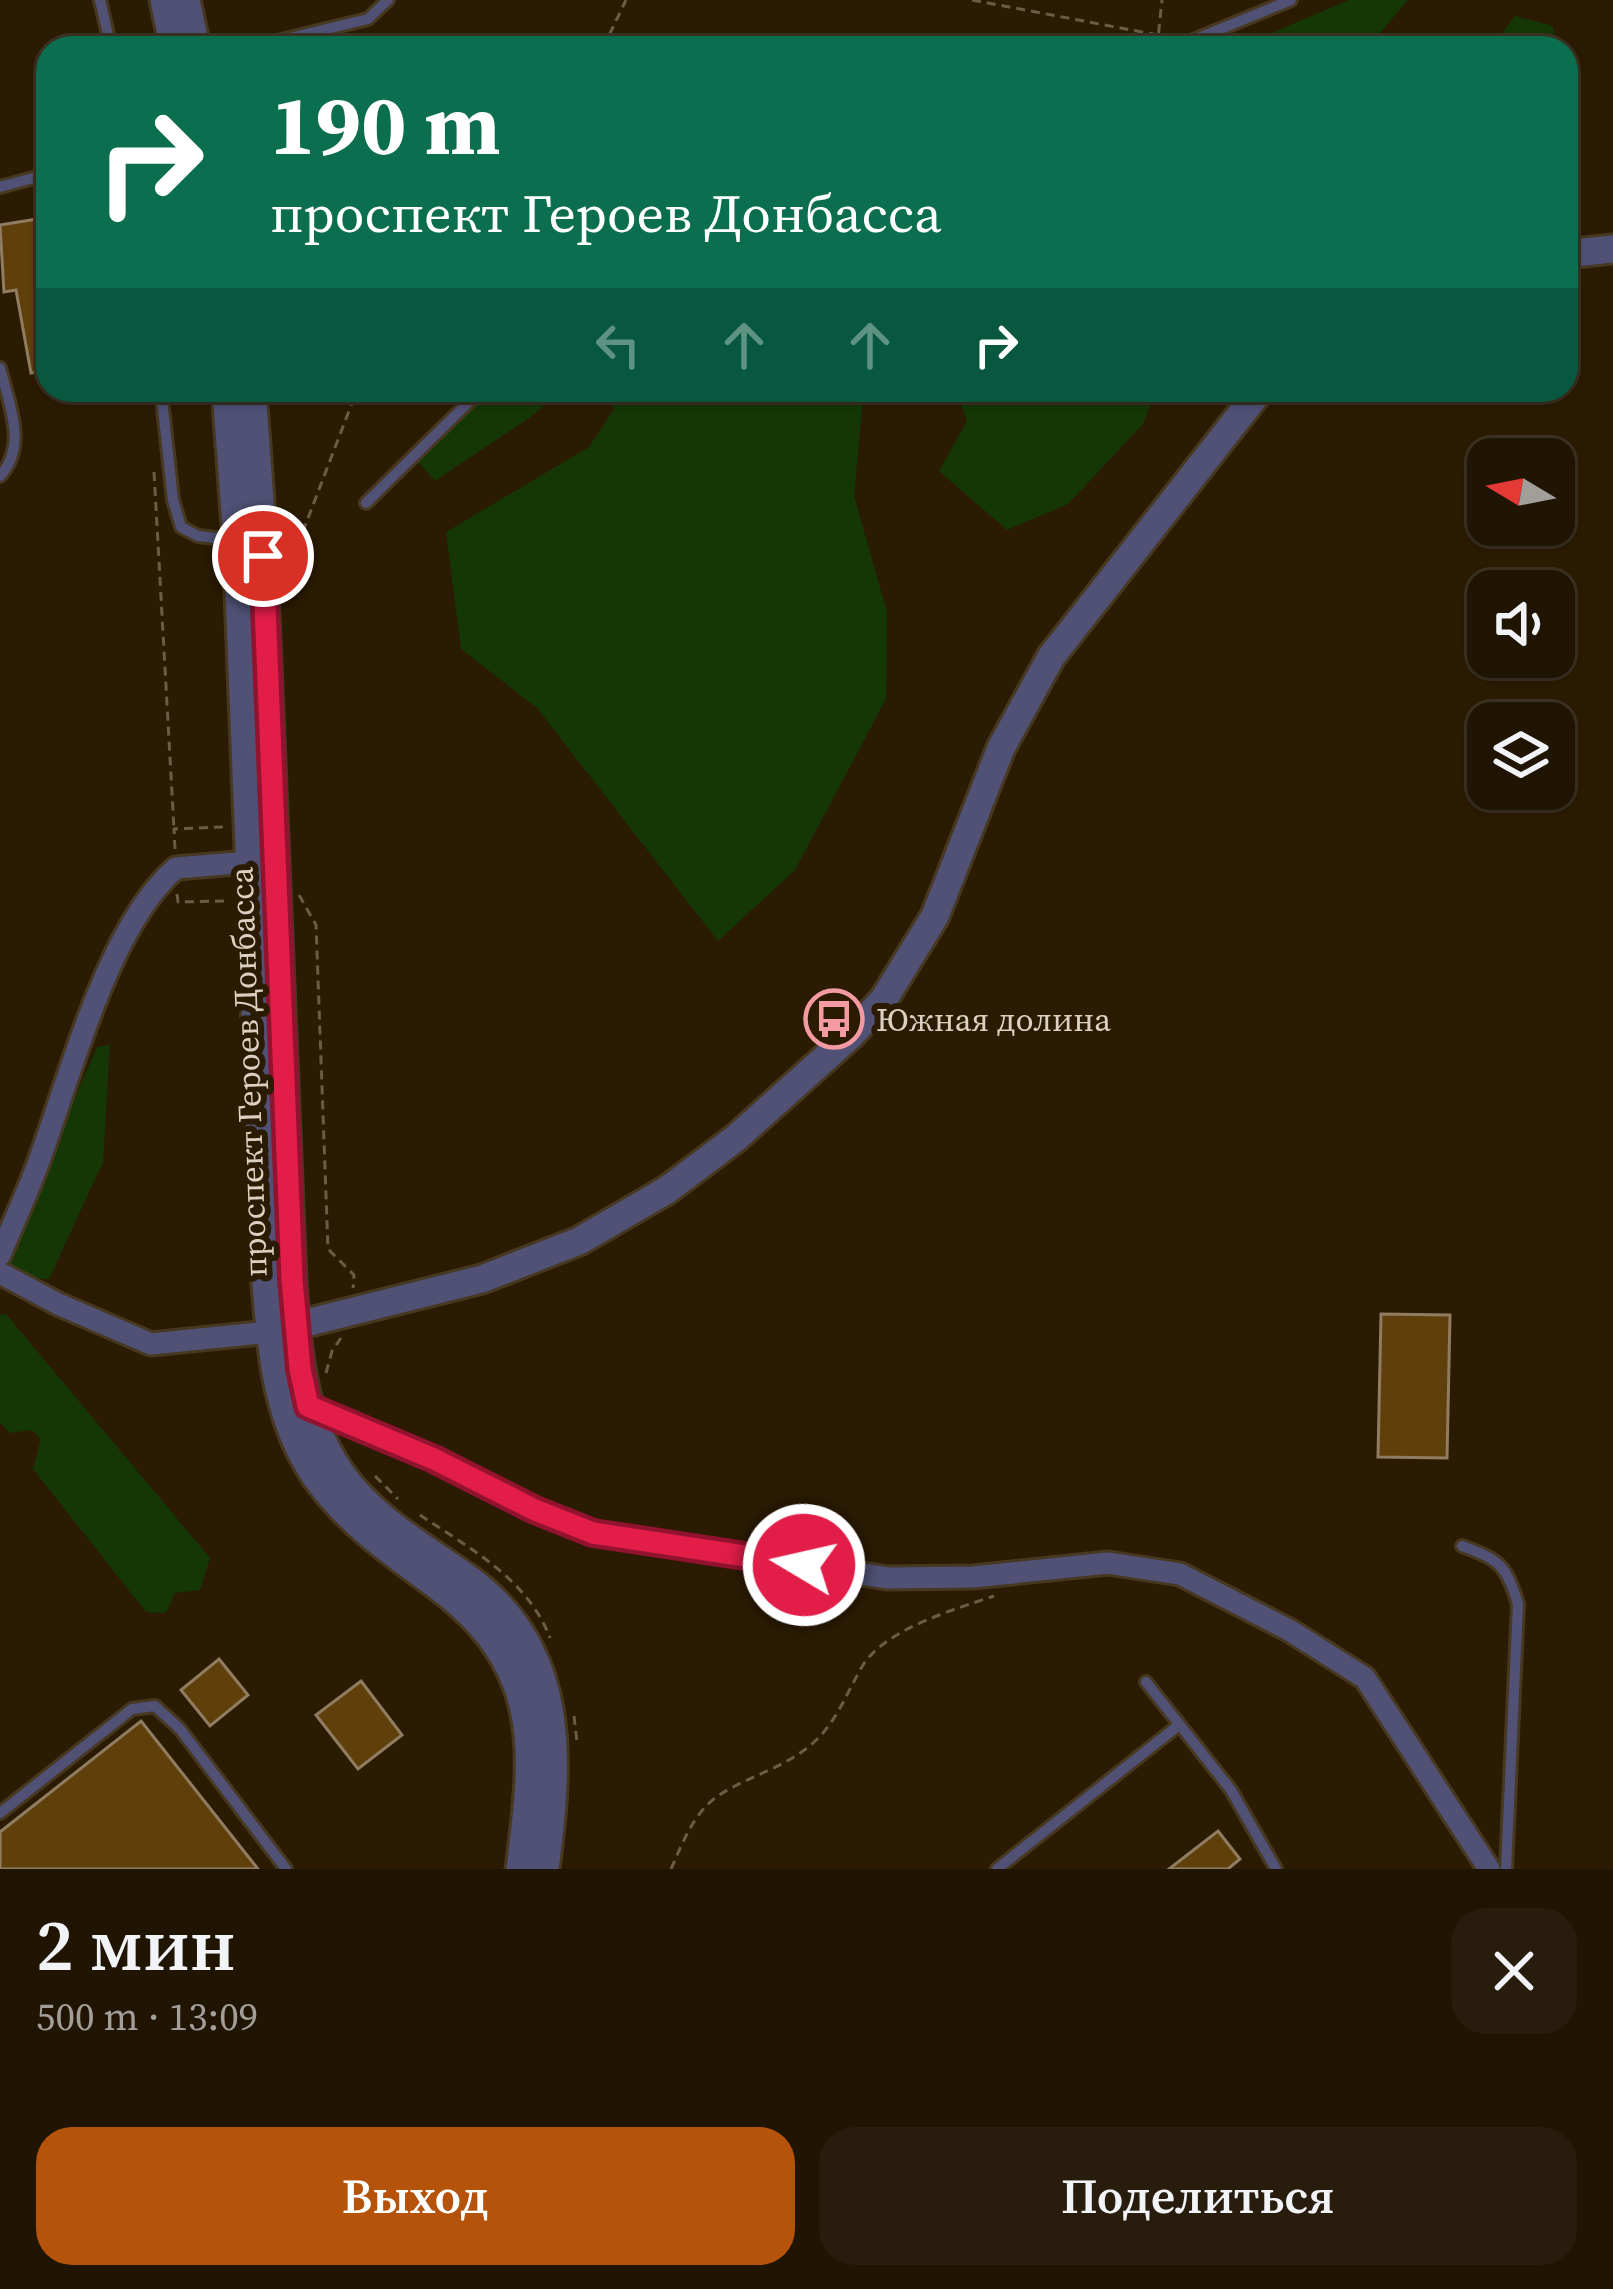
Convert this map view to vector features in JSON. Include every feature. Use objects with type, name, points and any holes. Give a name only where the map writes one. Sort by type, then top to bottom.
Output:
[{"type":"street","points":[[164,0],[172,36]]},
{"type":"street","points":[[186,0],[194,36]]},
{"type":"street","points":[[1578,253],[1613,249]]},
{"type":"street","name":"проспект Героев Донбасса","points":[[227,402],[249,862],[282,1329],[323,1444],[342,1475],[369,1505],[496,1602],[536,1661],[549,1697],[554,1733],[545,1869]]},
{"type":"street","name":"проспект Героев Донбасса","points":[[253,402],[261,516],[284,1406],[294,1438],[342,1510],[480,1621],[500,1646],[516,1678],[530,1753],[520,1869]]},
{"type":"street","points":[[0,1273],[151,1344],[282,1329],[482,1279],[579,1241],[684,1178],[736,1138],[884,1000],[935,916],[1001,748],[1051,657],[1252,402]]},
{"type":"street","points":[[0,1255],[37,1167],[76,1047],[144,903],[176,868],[249,862]]},
{"type":"street","points":[[308,1406],[593,1533],[888,1578],[974,1577],[1108,1563],[1180,1574],[1289,1630],[1365,1678],[1489,1869]]},
{"type":"lane","points":[[100,0],[108,36]]},
{"type":"lane","points":[[298,36],[368,19],[388,0]]},
{"type":"lane","points":[[1203,36],[1291,0]]},
{"type":"lane","points":[[0,187],[36,177]]},
{"type":"lane","points":[[0,368],[16,433],[12,458],[0,476]]},
{"type":"lane","points":[[162,402],[173,500],[181,527],[198,536],[237,540]]},
{"type":"lane","points":[[366,503],[469,402]]},
{"type":"lane","points":[[1462,1546],[1497,1559],[1510,1577],[1519,1604],[1506,1869]]},
{"type":"lane","points":[[1146,1682],[1231,1790],[1271,1867]]},
{"type":"lane","points":[[0,1813],[132,1709],[154,1706],[180,1729],[286,1869]]},
{"type":"lane","points":[[997,1869],[1179,1725]]},
{"type":"path","points":[[609,36],[626,0]]},
{"type":"path","points":[[972,0],[1158,34],[1162,0]]},
{"type":"path","points":[[292,560],[352,402]]},
{"type":"path","points":[[153,460],[174,829]]},
{"type":"path","points":[[671,1869],[693,1822],[712,1800],[791,1761],[816,1741],[876,1648],[952,1610],[1010,1592]]},
{"type":"green space","points":[[1349,0],[1408,0],[1377,36],[1264,36]]},
{"type":"green space","points":[[1515,16],[1553,26],[1555,36],[1500,36]]},
{"type":"green space","points":[[480,402],[548,402],[435,481],[416,460]]},
{"type":"green space","points":[[610,402],[863,402],[854,496],[887,612],[886,699],[795,870],[718,941],[537,708],[461,649],[446,532],[589,447],[614,409]]},
{"type":"green space","points":[[960,402],[1151,402],[1143,424],[1068,504],[1007,530],[939,471],[967,421]]},
{"type":"green space","points":[[110,1045],[103,1162],[49,1279],[24,1278],[5,1258],[97,1047]]},
{"type":"green space","points":[[6,1314],[210,1558],[200,1590],[175,1593],[166,1613],[146,1612],[33,1469],[41,1439],[32,1430],[9,1433],[0,1422],[0,1315]]},
{"type":"building","points":[[36,219],[36,372],[31,373],[16,290],[4,292],[0,225]]},
{"type":"building","points":[[1381,1314],[1450,1315],[1447,1458],[1378,1457]]},
{"type":"building","points":[[219,1659],[248,1695],[210,1726],[181,1690]]},
{"type":"building","points":[[361,1681],[402,1735],[358,1769],[316,1715]]},
{"type":"building","points":[[141,1721],[258,1869],[0,1869],[0,1832]]},
{"type":"building","points":[[1218,1831],[1240,1859],[1228,1869],[1169,1869]]},
{"type":"place","name":"Южная долина","points":[[834,1019]]},
{"type":"route","points":[[263,556],[292,1279],[308,1406],[593,1533],[804,1565]]}]
